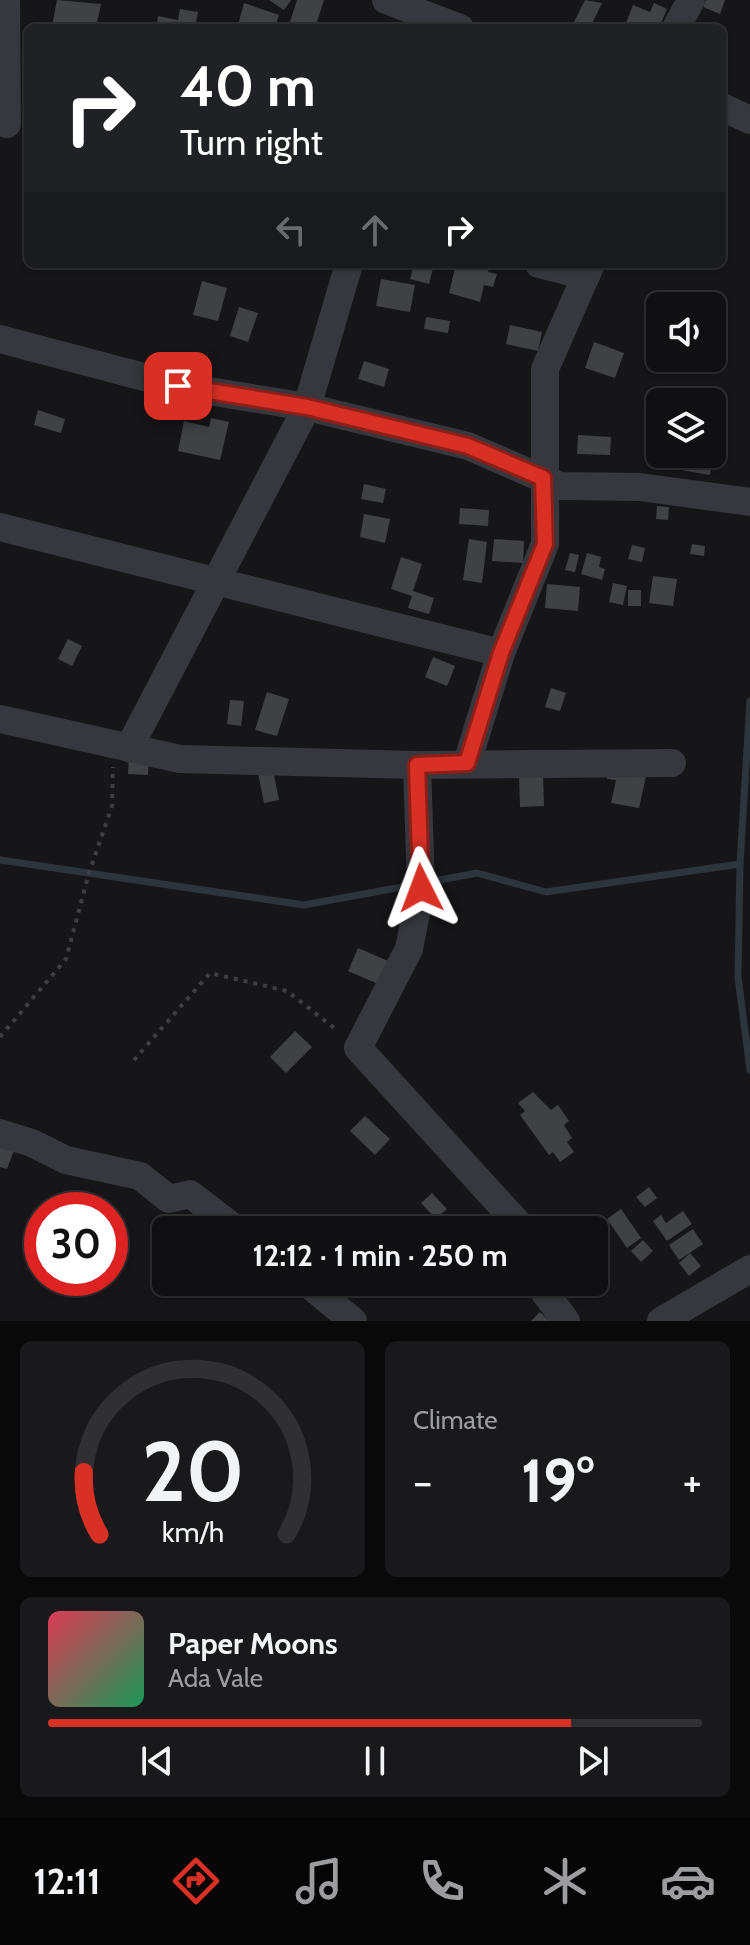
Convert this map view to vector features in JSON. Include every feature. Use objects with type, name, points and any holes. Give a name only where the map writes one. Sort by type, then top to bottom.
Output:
[{"type":"street","points":[[6,0],[12,123]]},
{"type":"street","points":[[386,0],[448,24]]},
{"type":"street","points":[[678,24],[691,0]]},
{"type":"street","points":[[726,109],[750,120]]},
{"type":"street","points":[[121,746],[216,581],[307,407],[348,268]]},
{"type":"street","points":[[467,763],[501,653],[545,544],[545,369],[588,270]]},
{"type":"street","points":[[0,339],[178,386],[307,407],[468,446],[560,486],[640,487],[750,502]]},
{"type":"street","points":[[0,527],[501,653]]},
{"type":"street","points":[[0,719],[180,759],[417,765],[672,763]]},
{"type":"street","points":[[417,765],[420,882],[409,949],[358,1048],[511,1216]]},
{"type":"street","points":[[0,1133],[32,1143],[66,1160],[140,1176],[169,1199],[190,1194],[219,1216]]},
{"type":"street","points":[[661,1321],[750,1269]]},
{"type":"street","points":[[323,1296],[353,1321]]},
{"type":"street","points":[[547,1296],[566,1321]]},
{"type":"path","points":[[0,1037],[66,959],[89,873],[112,806],[121,746]]},
{"type":"path","points":[[134,1060],[210,973],[287,991],[358,1048]]},
{"type":"building","points":[[57,0],[101,4],[97,24],[52,24]]},
{"type":"building","points":[[269,0],[291,0],[284,10]]},
{"type":"building","points":[[297,0],[324,0],[316,24],[289,24]]},
{"type":"building","points":[[585,0],[602,3],[592,24],[574,22]]},
{"type":"building","points":[[706,0],[725,0],[720,14],[703,7]]},
{"type":"building","points":[[244,3],[279,15],[276,24],[238,24]]},
{"type":"building","points":[[654,3],[667,9],[661,24],[626,24],[633,5],[650,12]]},
{"type":"building","points":[[180,9],[198,12],[196,24],[157,24],[158,16],[178,20]]},
{"type":"building","points":[[413,268],[433,268],[429,284],[410,279]]},
{"type":"building","points":[[455,268],[489,268],[488,272],[497,274],[493,287],[484,285],[480,302],[449,293]]},
{"type":"building","points":[[381,279],[415,285],[410,312],[376,306]]},
{"type":"building","points":[[202,281],[227,288],[218,321],[193,315]]},
{"type":"building","points":[[239,307],[258,313],[248,342],[230,336]]},
{"type":"building","points":[[426,317],[450,321],[448,333],[424,329]]},
{"type":"building","points":[[510,325],[542,332],[538,351],[506,344]]},
{"type":"building","points":[[594,342],[624,353],[615,378],[585,368]]},
{"type":"building","points":[[364,361],[389,369],[384,387],[358,379]]},
{"type":"building","points":[[38,410],[65,419],[61,433],[34,425]]},
{"type":"building","points":[[211,418],[229,422],[220,460],[178,451],[184,421],[209,427]]},
{"type":"building","points":[[578,435],[611,437],[610,455],[577,454]]},
{"type":"building","points":[[675,468],[711,468],[710,475]]},
{"type":"building","points":[[364,484],[386,489],[383,503],[361,499]]},
{"type":"building","points":[[657,506],[669,507],[668,520],[656,519]]},
{"type":"building","points":[[460,508],[489,510],[488,526],[459,524]]},
{"type":"building","points":[[364,514],[390,519],[385,543],[360,537]]},
{"type":"building","points":[[469,539],[487,542],[482,583],[463,580]]},
{"type":"building","points":[[494,539],[524,541],[523,563],[492,561]]},
{"type":"building","points":[[692,544],[705,546],[704,556],[690,554]]},
{"type":"building","points":[[632,545],[645,548],[642,562],[628,559]]},
{"type":"building","points":[[570,553],[579,555],[575,572],[565,570]]},
{"type":"building","points":[[587,553],[601,557],[599,567],[605,569],[602,580],[581,574]]},
{"type":"building","points":[[401,557],[422,564],[413,591],[434,598],[429,614],[408,608],[412,596],[391,589]]},
{"type":"building","points":[[653,576],[677,579],[673,606],[649,603]]},
{"type":"building","points":[[613,583],[627,586],[623,605],[609,602]]},
{"type":"building","points":[[547,584],[580,587],[578,611],[545,608]]},
{"type":"building","points":[[628,590],[641,590],[641,606],[628,606]]},
{"type":"building","points":[[68,639],[82,646],[72,666],[58,659]]},
{"type":"building","points":[[433,657],[455,666],[447,686],[425,677]]},
{"type":"building","points":[[551,688],[566,693],[560,711],[545,707]]},
{"type":"building","points":[[267,692],[289,699],[277,736],[255,730]]},
{"type":"building","points":[[230,700],[244,701],[241,726],[227,724]]},
{"type":"building","points":[[129,751],[149,752],[148,775],[128,774]]},
{"type":"building","points":[[611,760],[648,768],[639,808],[611,803],[616,780],[607,779]]},
{"type":"building","points":[[273,770],[279,800],[264,803],[258,773]]},
{"type":"building","points":[[519,774],[543,774],[544,806],[520,807]]},
{"type":"building","points":[[358,948],[395,964],[385,987],[348,971]]},
{"type":"building","points":[[295,1031],[312,1047],[286,1073],[270,1057]]},
{"type":"building","points":[[533,1092],[551,1110],[558,1105],[569,1121],[564,1125],[572,1138],[567,1142],[574,1152],[560,1162],[553,1152],[549,1155],[520,1115],[525,1111],[518,1103]]},
{"type":"building","points":[[365,1116],[390,1139],[375,1155],[350,1131]]},
{"type":"building","points":[[0,1133],[18,1140],[7,1169],[0,1167]]},
{"type":"building","points":[[649,1187],[657,1198],[645,1207],[636,1197]]},
{"type":"building","points":[[432,1193],[447,1209],[439,1216],[433,1216],[421,1203]]},
{"type":"building","points":[[621,1209],[641,1238],[627,1248],[608,1218]]},
{"type":"building","points":[[683,1211],[692,1224],[667,1241],[653,1221],[661,1215],[666,1223]]},
{"type":"building","points":[[693,1229],[703,1244],[679,1260],[669,1245]]},
{"type":"building","points":[[643,1240],[653,1251],[641,1262],[631,1251]]},
{"type":"building","points":[[690,1253],[701,1266],[689,1276],[679,1263]]},
{"type":"building","points":[[540,1312],[549,1321],[531,1321]]},
{"type":"waterway","points":[[750,701],[740,864],[738,977],[750,1070]]},
{"type":"waterway","points":[[0,860],[304,905],[413,885]]},
{"type":"waterway","points":[[429,882],[477,873],[546,892],[740,864]]},
{"type":"route","points":[[178,386],[307,407],[468,446],[543,478],[545,544],[501,653],[467,763],[417,765],[421,888]]}]
